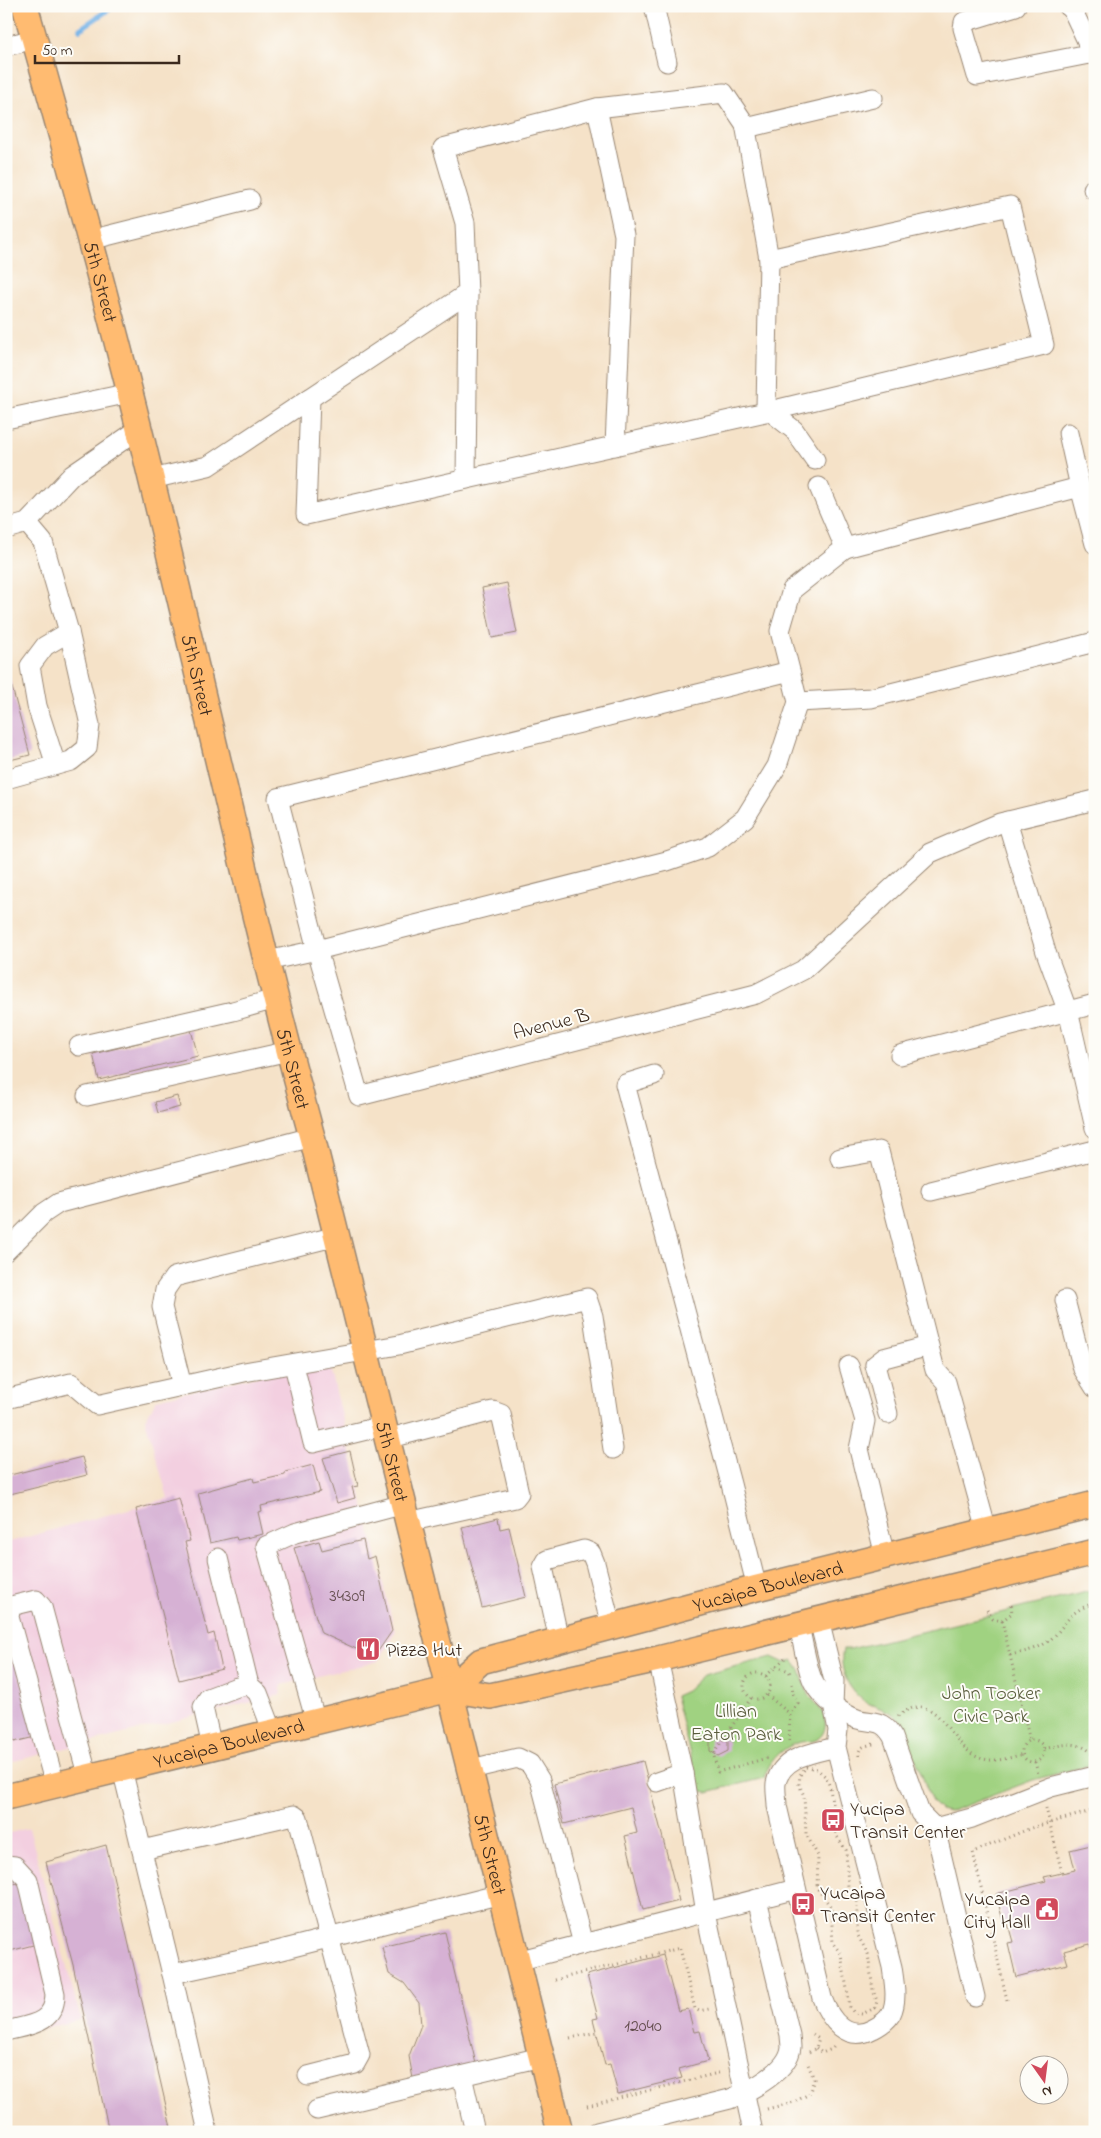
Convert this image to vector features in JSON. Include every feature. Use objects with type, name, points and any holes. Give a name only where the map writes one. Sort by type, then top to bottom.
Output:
[{"type":"main road","name":"5th Street","points":[[26,6],[90,240],[152,479],[275,998],[312,1137],[471,1769],[560,2132]]},
{"type":"main road","name":"Yucaipa Boulevard","points":[[450,1689],[481,1661],[756,1588],[1095,1504]]},
{"type":"main road","name":"Yucaipa Boulevard","points":[[6,1798],[450,1689],[490,1696],[658,1660],[1095,1552]]},
{"type":"street","points":[[654,6],[667,62]]},
{"type":"street","points":[[1016,6],[964,22],[963,28],[977,76],[1092,55],[1072,9],[1068,6]]},
{"type":"street","points":[[6,46],[35,38]]},
{"type":"street","points":[[466,479],[468,293],[465,223],[443,148],[597,108],[724,93],[746,128],[769,259],[766,408],[794,430],[816,460]]},
{"type":"street","points":[[746,128],[873,98]]},
{"type":"street","points":[[597,108],[624,235],[615,446]]},
{"type":"street","points":[[90,240],[250,200]]},
{"type":"street","points":[[310,398],[306,515],[770,411],[1044,344],[1010,206],[769,259]]},
{"type":"street","points":[[152,479],[208,466],[468,293]]},
{"type":"street","points":[[6,418],[130,393]]},
{"type":"street","points":[[6,529],[27,523],[72,475],[139,429]]},
{"type":"street","points":[[1068,433],[1095,544]]},
{"type":"street","points":[[819,487],[845,548]]},
{"type":"street","points":[[267,961],[667,861],[708,847],[745,818],[777,766],[798,702],[780,631],[792,590],[845,548],[1080,487]]},
{"type":"street","points":[[6,779],[71,761],[87,748],[90,725],[69,632],[43,542],[27,523]]},
{"type":"street","points":[[56,765],[37,706],[30,666],[45,646],[69,632]]},
{"type":"street","points":[[798,702],[871,698],[1095,642]]},
{"type":"street","points":[[317,950],[278,798],[790,671]]},
{"type":"street","name":"Avenue B","points":[[317,950],[359,1096],[756,994],[803,970],[930,853],[1007,821],[1095,800]]},
{"type":"street","points":[[1007,821],[1046,952],[1067,1010],[1095,1128]]},
{"type":"street","points":[[80,1046],[233,1010],[275,998]]},
{"type":"street","points":[[900,1055],[1095,1004]]},
{"type":"street","points":[[87,1096],[289,1051]]},
{"type":"street","points":[[654,1075],[625,1084],[729,1474],[756,1588]]},
{"type":"street","points":[[6,1251],[44,1213],[59,1203],[312,1137]]},
{"type":"street","points":[[931,1192],[1095,1150]]},
{"type":"street","points":[[840,1158],[879,1151],[935,1370],[946,1382],[987,1531]]},
{"type":"street","points":[[182,1386],[162,1307],[165,1290],[174,1277],[336,1236]]},
{"type":"street","points":[[6,1399],[71,1383],[97,1405],[244,1372],[399,1346],[587,1298],[593,1316],[612,1449]]},
{"type":"street","points":[[1065,1300],[1083,1369],[1095,1388]]},
{"type":"street","points":[[888,1414],[875,1365],[884,1358],[929,1346]]},
{"type":"street","points":[[294,1364],[313,1443],[385,1432],[493,1411],[501,1414],[520,1493],[515,1498],[406,1513],[294,1532],[266,1546],[316,1722]]},
{"type":"street","points":[[849,1366],[865,1421],[859,1449],[885,1556]]},
{"type":"street","points":[[559,1640],[543,1567],[547,1560],[584,1550],[591,1553],[595,1563],[612,1626]]},
{"type":"street","points":[[218,1558],[249,1685],[258,1693],[273,1732]]},
{"type":"street","points":[[55,1786],[9,1616],[11,1606],[36,1600],[42,1607],[88,1778]]},
{"type":"street","points":[[809,1622],[834,1681],[833,1705],[838,1730],[836,1748],[892,1967],[895,2000],[891,2014],[883,2024],[870,2031],[852,2034],[844,2030],[827,2012],[822,1998],[777,1806],[776,1784],[780,1771],[789,1762],[836,1748]]},
{"type":"street","points":[[658,1660],[683,1773],[706,1913],[753,2132]]},
{"type":"street","points":[[212,1747],[203,1707],[208,1698],[237,1687],[249,1685]]},
{"type":"street","points":[[833,1705],[844,1713],[858,1719],[875,1721],[888,1728],[893,1737],[920,1813],[936,1828],[975,1997]]},
{"type":"street","points":[[471,1769],[518,1758],[530,1764],[540,1780],[583,1944]]},
{"type":"street","points":[[122,1769],[208,2132]]},
{"type":"street","points":[[657,1782],[683,1773]]},
{"type":"street","points":[[936,1828],[972,1818],[1051,1787],[1095,1776]]},
{"type":"street","points":[[142,1850],[294,1815],[298,1818],[360,2056],[356,2064],[308,2076]]},
{"type":"street","points":[[6,1865],[15,1866],[28,1880],[55,1994],[55,2005],[48,2016],[37,2024],[6,2031]]},
{"type":"street","points":[[517,1961],[796,1889]]},
{"type":"street","points":[[172,1974],[501,1894]]},
{"type":"street","points":[[597,2132],[730,2099],[745,2093],[780,2070],[788,2058],[791,2048],[790,2036],[757,1899]]},
{"type":"street","points":[[317,2110],[541,2057]]},
{"type":"street","points":[[462,2076],[475,2132]]},
{"type":"path","points":[[987,1610],[992,1619],[1002,1621],[1012,1613],[1011,1604]]},
{"type":"path","points":[[1010,1655],[1037,1648],[1047,1642],[1067,1618],[1084,1607],[1095,1604]]},
{"type":"path","points":[[1002,1621],[1030,1741]]},
{"type":"path","points":[[766,1676],[786,1657]]},
{"type":"path","points":[[776,1666],[789,1671],[792,1676],[793,1694],[798,1703],[790,1714],[790,1740],[784,1747]]},
{"type":"path","points":[[754,1673],[762,1673],[766,1676],[771,1687],[767,1695],[760,1699],[751,1698],[745,1691],[746,1678],[754,1673]]},
{"type":"path","points":[[767,1695],[790,1714]]},
{"type":"path","points":[[751,1698],[716,1750],[714,1756],[718,1772],[772,1756]]},
{"type":"path","points":[[898,1716],[911,1707],[916,1706],[929,1709],[940,1718],[970,1753],[982,1759],[998,1760],[1023,1754]]},
{"type":"path","points":[[861,1760],[859,1754],[862,1746],[873,1744],[879,1739]]},
{"type":"path","points":[[1030,1741],[1037,1741],[1044,1749],[1041,1758],[1035,1762],[1029,1761],[1023,1754],[1023,1748],[1030,1741]]},
{"type":"path","points":[[1044,1749],[1066,1744],[1082,1745],[1095,1757]]},
{"type":"path","points":[[1035,1762],[1039,1777]]},
{"type":"path","points":[[806,1767],[816,1770],[826,1777],[830,1787],[836,1836],[846,1850],[848,1887],[857,1899],[857,1934],[868,1954],[873,1990],[877,2001],[875,2008],[862,2014],[854,2013],[850,2007],[841,1954],[833,1943],[831,1907],[817,1888],[818,1856],[806,1834],[804,1796],[799,1784],[800,1775],[806,1767]]},
{"type":"path","points":[[1046,1807],[1062,1873]]},
{"type":"path","points":[[1007,2000],[973,1852],[1049,1822],[1095,1810]]},
{"type":"path","points":[[555,1980],[680,1948],[695,2009],[712,2010]]},
{"type":"path","points":[[570,2038],[597,2032]]},
{"type":"path","points":[[762,2110],[794,2102],[809,2094],[814,2079],[806,2056],[816,2048],[819,2038],[813,2034]]},
{"type":"path","points":[[816,2048],[822,2053],[826,2052],[837,2042]]},
{"type":"path","points":[[587,2106],[724,2072],[726,2067]]},
{"type":"shaded area","points":[[330,1367],[395,1632],[379,1661],[282,1685],[280,1695],[6,1763],[6,1543],[168,1498],[145,1419],[157,1399],[262,1375]]},
{"type":"shaded area","points":[[29,1828],[81,2020],[6,2036],[6,1834]]},
{"type":"green space","name":"John Tooker Civic Park","points":[[1095,1590],[1095,1761],[1090,1765],[1033,1780],[949,1812],[940,1810],[932,1802],[902,1723],[892,1714],[857,1696],[847,1682],[842,1666],[843,1649],[850,1649]]},
{"type":"green space","name":"Lillian Eaton Park","points":[[772,1657],[785,1663],[793,1660],[796,1664],[807,1690],[824,1716],[825,1726],[823,1733],[816,1740],[801,1742],[788,1747],[773,1760],[764,1778],[707,1792],[701,1791],[675,1696],[686,1691],[703,1675]]},
{"type":"building","points":[[507,583],[517,633],[492,638],[482,588]]},
{"type":"building","points":[[6,676],[9,676],[30,755],[6,761]]},
{"type":"building","points":[[191,1030],[198,1056],[99,1080],[93,1054]]},
{"type":"building","points":[[177,1096],[180,1107],[158,1113],[155,1102]]},
{"type":"building","points":[[350,1451],[358,1486],[352,1487],[355,1498],[337,1503],[323,1458]]},
{"type":"building","points":[[82,1457],[87,1475],[6,1495],[6,1476]]},
{"type":"building","points":[[313,1465],[320,1492],[261,1506],[262,1511],[258,1512],[263,1534],[237,1540],[236,1537],[210,1543],[198,1493],[253,1478],[254,1482],[285,1475],[286,1472]]},
{"type":"building","points":[[179,1498],[190,1541],[185,1542],[208,1635],[214,1633],[222,1669],[179,1680],[136,1509]]},
{"type":"building","points":[[498,1518],[500,1529],[509,1527],[526,1597],[482,1608],[462,1527]]},
{"type":"building","points":[[363,1540],[367,1559],[375,1556],[392,1631],[374,1657],[321,1633],[294,1548],[319,1541],[322,1550]]},
{"type":"building","points":[[16,1663],[35,1737],[14,1742],[6,1713],[6,1668],[9,1667],[8,1665]]},
{"type":"building","points":[[719,1736],[728,1741],[728,1751],[718,1756],[710,1751],[710,1740]]},
{"type":"building","points":[[643,1761],[679,1901],[643,1910],[625,1836],[637,1833],[631,1807],[564,1824],[554,1784]]},
{"type":"building","name":"Yucaipa City Hall","points":[[1095,1844],[1095,1950],[1092,1951],[1090,1944],[1064,1951],[1068,1964],[1016,1977],[1008,1943],[1013,1942],[1008,1924],[1004,1925],[996,1894],[1046,1881],[1044,1877],[1075,1870],[1070,1850]]},
{"type":"building","points":[[106,1845],[172,2132],[109,2132],[73,1965],[46,1862]]},
{"type":"building","points":[[12,1877],[14,1884],[21,1882],[37,1944],[6,1952],[6,1879]]},
{"type":"building","points":[[445,1932],[476,2064],[413,2079],[409,2056],[421,2025],[419,2003],[404,1983],[389,1974],[382,1947]]},
{"type":"building","points":[[663,1955],[678,2011],[688,2009],[694,2032],[700,2031],[708,2061],[679,2069],[682,2078],[618,2094],[610,2064],[605,2065],[593,2019],[598,2018],[587,1975]]},
{"type":"waterway","points":[[80,29],[114,6]]},
{"type":"place","name":"Pizza Hut","points":[[368,1649]]},
{"type":"place","name":"Yucipa Transit Center","points":[[833,1820]]},
{"type":"place","name":"Yucaipa Transit Center","points":[[803,1904]]},
{"type":"place","name":"Yucaipa City Hall","points":[[1047,1909]]}]
